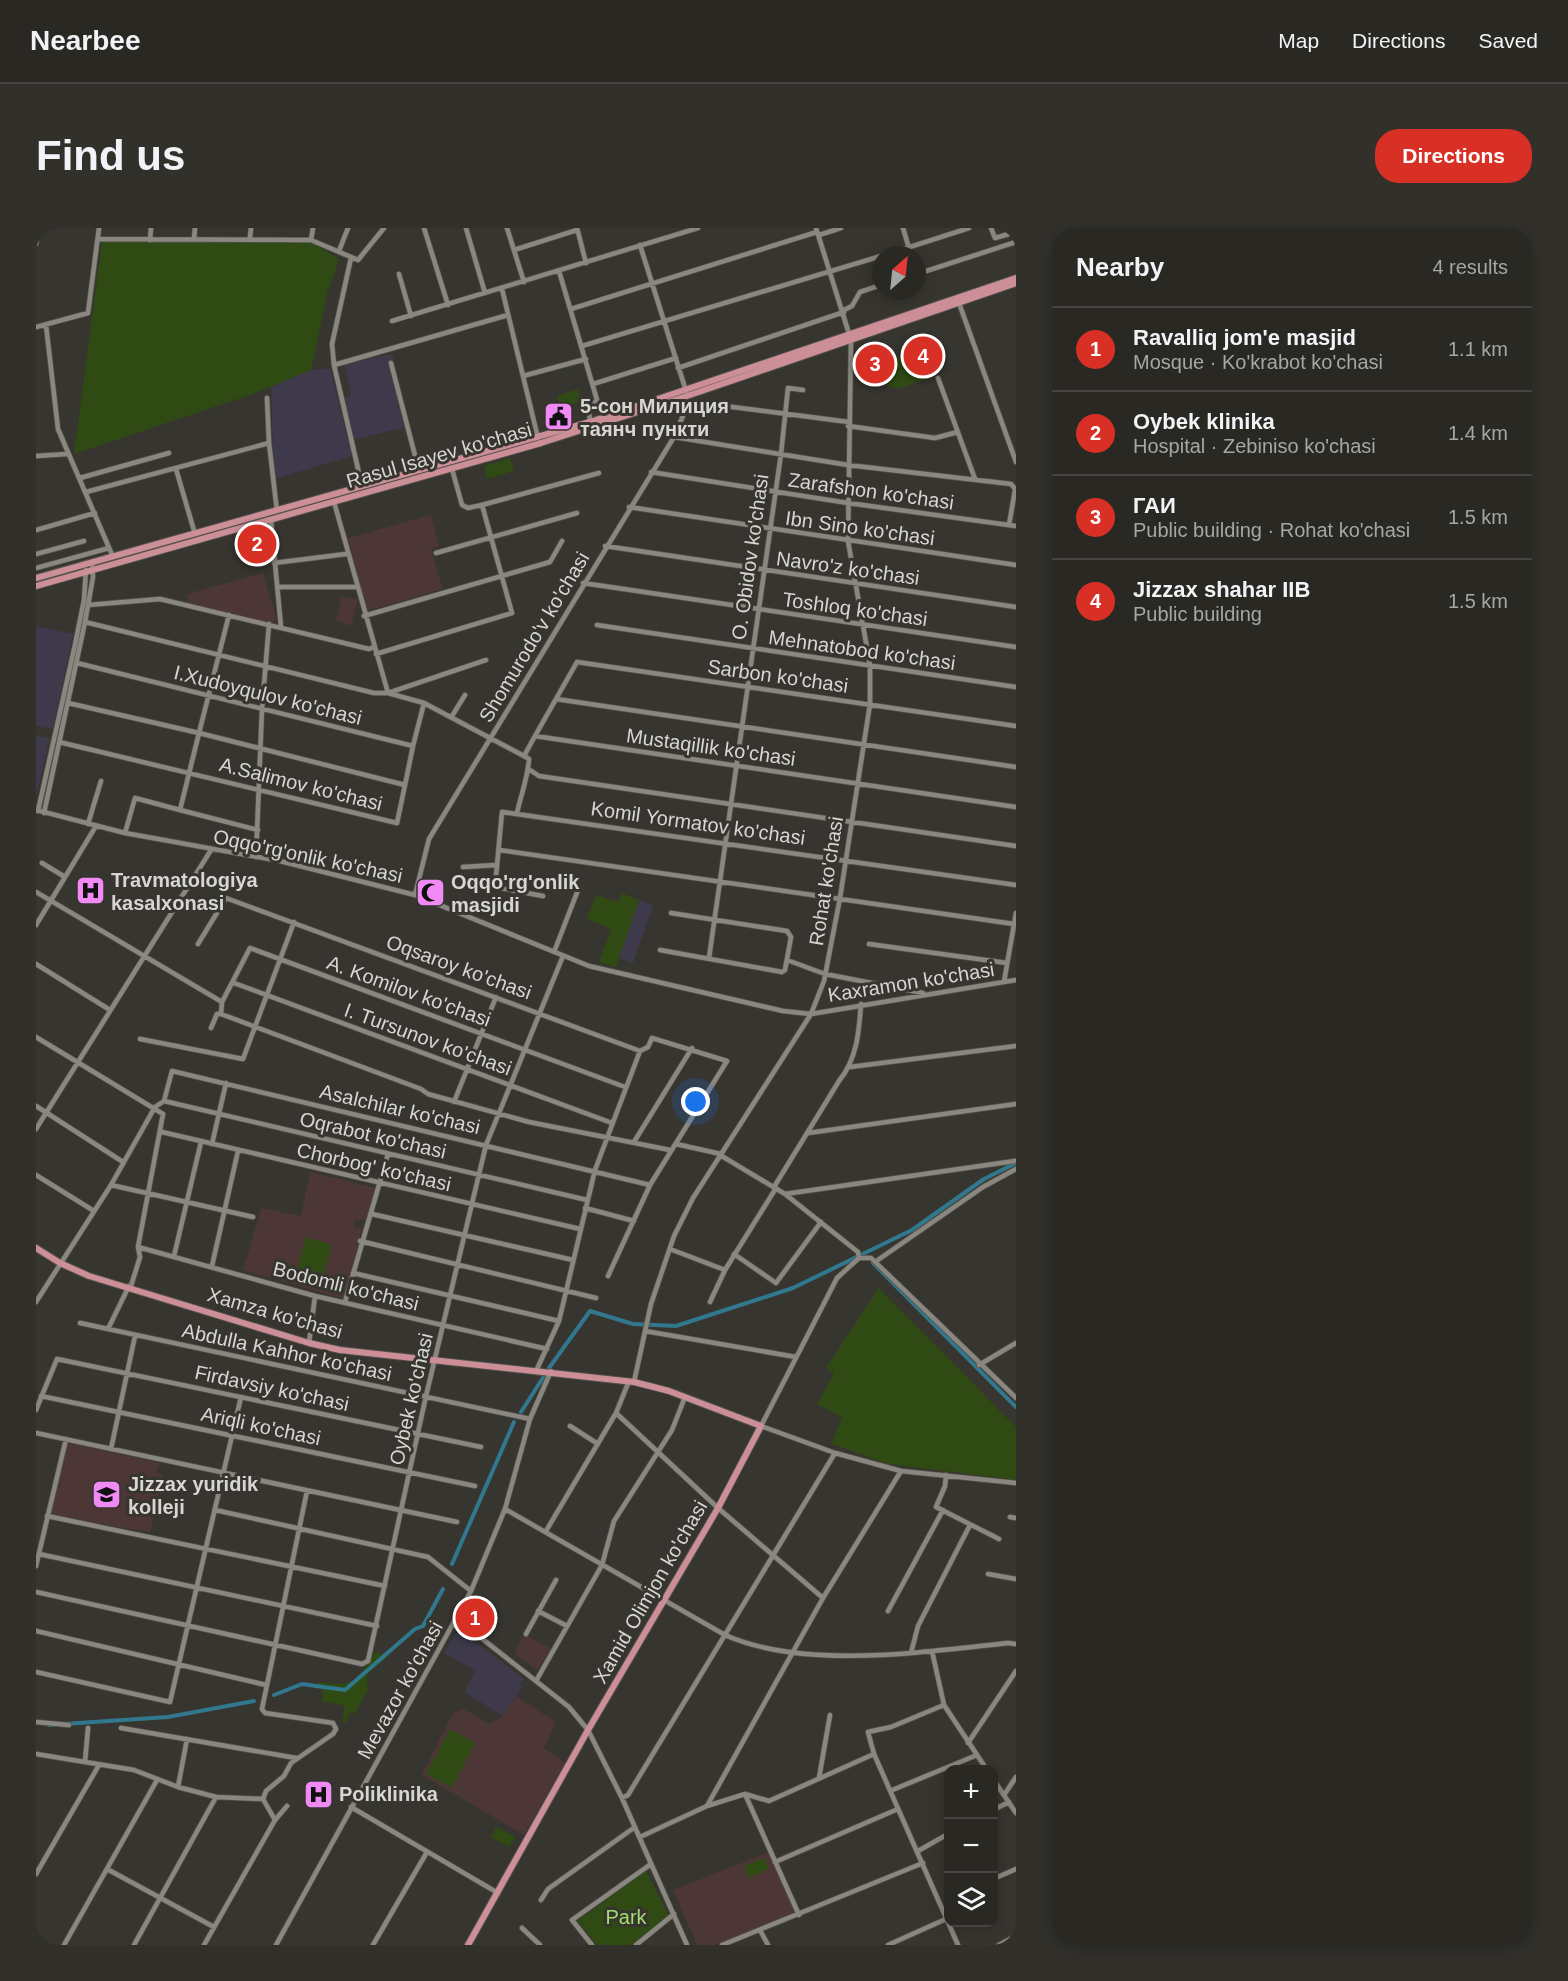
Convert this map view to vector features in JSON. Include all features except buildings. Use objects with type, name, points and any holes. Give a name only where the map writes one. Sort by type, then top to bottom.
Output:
[{"type":"main road","name":"Rasul Isayev ko'chasi","points":[[36,586],[113,557],[362,486],[452,469],[685,394],[1016,278]]},
{"type":"main road","name":"Rasul Isayev ko'chasi","points":[[851,337],[1016,283]]},
{"type":"main road","name":"Rasul Isayev ko'chasi","points":[[36,578],[89,567],[271,520],[685,394]]},
{"type":"main road","name":"Xamza ko'chasi","points":[[36,1248],[60,1263],[89,1276],[130,1286],[309,1343],[340,1350],[551,1371],[631,1382],[685,1397],[761,1426]]},
{"type":"main road","name":"Xamid Olimjon ko'chasi","points":[[468,1945],[588,1730],[718,1508],[761,1426]]},
{"type":"street","points":[[36,244],[38,228]]},
{"type":"street","points":[[36,327],[88,313],[99,228]]},
{"type":"street","points":[[150,240],[151,228]]},
{"type":"street","points":[[194,239],[195,228]]},
{"type":"street","points":[[250,238],[251,228]]},
{"type":"street","points":[[311,240],[313,228]]},
{"type":"street","points":[[339,251],[348,228]]},
{"type":"street","points":[[98,239],[311,240],[358,260],[384,228]]},
{"type":"street","points":[[424,228],[448,305]]},
{"type":"street","points":[[466,228],[485,293]]},
{"type":"street","points":[[507,228],[524,282]]},
{"type":"street","points":[[392,321],[696,228]]},
{"type":"street","points":[[571,309],[817,232],[841,228]]},
{"type":"street","points":[[903,228],[908,246]]},
{"type":"street","points":[[915,246],[969,228]]},
{"type":"street","points":[[992,228],[995,238],[1016,232]]},
{"type":"street","points":[[514,250],[577,229],[586,263]]},
{"type":"street","name":"Rohat ko'chasi","points":[[546,1532],[616,1413],[631,1382],[670,1249],[693,1198],[811,1014],[825,974],[840,898],[850,820],[870,705],[870,665],[848,541],[851,337],[817,232]]},
{"type":"street","points":[[926,269],[1016,242]]},
{"type":"street","name":"Shomurodo'v ko'chasi","points":[[414,895],[429,839],[605,546],[674,437],[685,411],[685,394],[676,358],[640,245]]},
{"type":"street","points":[[351,258],[332,344],[334,365],[362,486]]},
{"type":"street","points":[[582,346],[872,259]]},
{"type":"street","points":[[559,271],[597,400],[589,409],[590,422]]},
{"type":"street","points":[[399,274],[411,315]]},
{"type":"street","points":[[678,368],[844,311],[852,306],[860,292],[872,288]]},
{"type":"street","points":[[502,289],[538,438]]},
{"type":"street","points":[[959,303],[1016,462]]},
{"type":"street","points":[[334,365],[508,315]]},
{"type":"street","points":[[46,325],[58,429],[113,557]]},
{"type":"street","points":[[593,384],[676,358]]},
{"type":"street","points":[[523,376],[586,359]]},
{"type":"street","points":[[391,363],[420,475]]},
{"type":"street","points":[[938,378],[975,479]]},
{"type":"street","name":"O. Obidov ko'chasi","points":[[709,958],[781,454],[788,388],[803,390]]},
{"type":"street","points":[[267,398],[269,443],[277,511]]},
{"type":"street","points":[[685,411],[717,405],[935,438],[958,432]]},
{"type":"street","points":[[674,437],[848,465],[975,479],[1015,489]]},
{"type":"street","points":[[86,492],[269,443]]},
{"type":"street","points":[[36,456],[68,453]]},
{"type":"street","points":[[80,478],[169,453]]},
{"type":"street","points":[[176,469],[195,534]]},
{"type":"street","points":[[452,469],[462,505],[468,508],[599,473]]},
{"type":"street","name":"Zarafshon ko'chasi","points":[[651,472],[848,503],[1016,526]]},
{"type":"street","points":[[1009,525],[1016,478]]},
{"type":"street","points":[[334,502],[346,554],[388,693]]},
{"type":"street","points":[[376,654],[511,614],[503,576],[482,505]]},
{"type":"street","name":"Ibn Sino ko'chasi","points":[[629,507],[1016,566]]},
{"type":"street","points":[[36,530],[95,513]]},
{"type":"street","points":[[436,553],[577,513]]},
{"type":"street","points":[[271,520],[281,627]]},
{"type":"street","points":[[36,554],[82,541],[83,555]]},
{"type":"street","points":[[364,616],[550,562],[562,541]]},
{"type":"street","name":"Navro'z ko'chasi","points":[[605,546],[1016,607]]},
{"type":"street","points":[[57,548],[61,561]]},
{"type":"street","points":[[36,568],[109,548]]},
{"type":"street","points":[[43,552],[47,566]]},
{"type":"street","points":[[274,563],[346,554]]},
{"type":"street","points":[[37,811],[68,703],[85,622],[89,567]]},
{"type":"street","name":"Toshloq ko'chasi","points":[[583,583],[758,611],[1016,647]]},
{"type":"street","points":[[277,587],[356,587]]},
{"type":"street","points":[[86,605],[160,599],[369,649],[374,647]]},
{"type":"street","points":[[44,813],[59,742],[58,734],[86,605]]},
{"type":"street","points":[[180,810],[229,615]]},
{"type":"street","points":[[85,622],[265,667],[374,693],[388,693],[424,703],[524,756],[529,759],[530,770],[524,780],[517,813],[502,812],[495,887],[543,896]]},
{"type":"street","points":[[256,857],[262,709],[269,624]]},
{"type":"street","name":"Mehnatobod ko'chasi","points":[[597,625],[1016,687]]},
{"type":"street","points":[[388,693],[486,660]]},
{"type":"street","name":"Sarbon ko'chasi","points":[[535,736],[577,662],[1016,726]]},
{"type":"street","name":"I.Xudoyqulov ko'chasi","points":[[76,663],[413,746]]},
{"type":"street","points":[[452,716],[465,695]]},
{"type":"street","points":[[556,699],[1016,766]]},
{"type":"street","name":"A.Salimov ko'chasi","points":[[59,742],[397,823],[405,785],[199,733],[68,703]]},
{"type":"street","points":[[405,785],[424,703]]},
{"type":"street","points":[[524,756],[535,736]]},
{"type":"street","name":"Mustaqillik ko'chasi","points":[[535,736],[1016,807]]},
{"type":"street","name":"Komil Yormatov ko'chasi","points":[[530,770],[539,776],[1016,846]]},
{"type":"street","points":[[88,824],[101,781]]},
{"type":"street","points":[[125,833],[135,798],[258,830]]},
{"type":"street","name":"Oqqo'rg'onlik ko'chasi","points":[[37,811],[125,833],[256,857],[414,895],[589,966],[698,993],[811,1014]]},
{"type":"street","name":"Komil Yormatov ko'chasi","points":[[517,813],[1016,885]]},
{"type":"street","points":[[36,925],[96,826]]},
{"type":"street","points":[[36,1129],[211,850]]},
{"type":"street","points":[[499,850],[1014,924]]},
{"type":"street","points":[[42,863],[65,877]]},
{"type":"street","points":[[463,867],[497,865]]},
{"type":"street","points":[[554,952],[578,890]]},
{"type":"street","points":[[36,892],[222,1002]]},
{"type":"street","name":"Oqsaroy ko'chasi","points":[[198,944],[226,898],[640,1051]]},
{"type":"street","points":[[660,950],[782,972],[785,970],[791,937],[787,931],[671,913]]},
{"type":"street","points":[[1004,982],[1016,913]]},
{"type":"street","points":[[140,1039],[243,1059],[294,922]]},
{"type":"street","points":[[869,944],[1007,963]]},
{"type":"street","name":"A. Komilov ko'chasi","points":[[221,1014],[222,1002],[234,983],[250,948],[625,1087]]},
{"type":"street","name":"Oybek ko'chasi","points":[[274,1644],[362,1664],[368,1661],[426,1396],[486,1145],[542,1013],[562,956]]},
{"type":"street","points":[[787,960],[825,974],[929,994]]},
{"type":"street","points":[[36,964],[110,1010]]},
{"type":"street","name":"Kaxramon ko'chasi","points":[[811,1014],[1016,980]]},
{"type":"street","name":"I. Tursunov ko'chasi","points":[[234,983],[612,1123]]},
{"type":"street","points":[[454,1102],[496,997]]},
{"type":"street","points":[[710,1302],[734,1254],[839,1081],[850,1067],[859,1030],[861,1004]]},
{"type":"street","points":[[211,1028],[217,1014],[221,1014],[421,1089],[428,1095],[529,1122],[670,1150]]},
{"type":"street","points":[[36,1037],[164,1114],[138,1247],[140,1257],[130,1286],[108,1329]]},
{"type":"street","points":[[537,1370],[559,1321],[595,1170],[640,1051],[648,1047],[652,1038],[692,1048],[727,1061],[650,1185],[608,1276]]},
{"type":"street","points":[[850,1067],[1016,1046]]},
{"type":"street","points":[[634,1142],[692,1048]]},
{"type":"street","name":"Asalchilar ko'chasi","points":[[164,1101],[172,1071],[595,1170],[650,1185]]},
{"type":"street","points":[[212,1144],[226,1083]]},
{"type":"street","points":[[36,1302],[111,1185],[155,1107],[164,1101]]},
{"type":"street","name":"Oqrabot ko'chasi","points":[[164,1101],[587,1200]]},
{"type":"street","points":[[808,1133],[1016,1104]]},
{"type":"street","points":[[36,1106],[123,1162]]},
{"type":"street","name":"Chorbog' ko'chasi","points":[[162,1132],[580,1229]]},
{"type":"street","points":[[174,1256],[201,1142]]},
{"type":"street","points":[[676,1144],[720,1155],[785,1194],[858,1252],[860,1258],[870,1258],[875,1262],[979,1365],[1016,1398]]},
{"type":"street","points":[[212,1266],[238,1150]]},
{"type":"street","points":[[345,1302],[360,1241],[372,1214],[388,1154]]},
{"type":"street","points":[[785,1194],[1015,1161]]},
{"type":"street","points":[[875,1262],[983,1187],[1016,1169]]},
{"type":"street","points":[[36,1175],[94,1211]]},
{"type":"street","points":[[111,1185],[253,1217]]},
{"type":"street","points":[[585,1208],[634,1221]]},
{"type":"street","points":[[372,1214],[573,1260]]},
{"type":"street","points":[[734,1254],[776,1283],[821,1222]]},
{"type":"street","points":[[360,1241],[596,1298]]},
{"type":"street","name":"Bodomli ko'chasi","points":[[138,1247],[315,1296],[547,1349]]},
{"type":"street","points":[[670,1249],[725,1270]]},
{"type":"street","name":"Xamid Olimjon ko'chasi","points":[[761,1426],[837,1278],[860,1258]]},
{"type":"street","points":[[353,1273],[559,1321]]},
{"type":"street","points":[[309,1343],[315,1296]]},
{"type":"street","name":"Abdulla Kahhor ko'chasi","points":[[80,1323],[530,1419]]},
{"type":"street","points":[[645,1331],[796,1357]]},
{"type":"street","points":[[111,1449],[135,1336]]},
{"type":"street","points":[[979,1365],[1016,1343]]},
{"type":"street","name":"Firdavsiy ko'chasi","points":[[41,1396],[57,1359],[481,1447]]},
{"type":"street","name":"Mevazor ko'chasi","points":[[276,1945],[471,1591],[505,1509],[530,1419],[551,1371]]},
{"type":"street","points":[[36,1410],[41,1396]]},
{"type":"street","name":"Ariqli ko'chasi","points":[[41,1396],[475,1486]]},
{"type":"street","points":[[36,1672],[170,1702],[241,1397]]},
{"type":"street","points":[[536,1681],[602,1565],[614,1521],[672,1430],[685,1397]]},
{"type":"street","points":[[616,1413],[718,1508],[823,1598]]},
{"type":"street","points":[[570,1426],[598,1444]]},
{"type":"street","points":[[761,1426],[835,1453],[901,1471],[1016,1482]]},
{"type":"street","points":[[36,1433],[457,1522]]},
{"type":"street","points":[[36,1566],[66,1439]]},
{"type":"street","points":[[622,1798],[628,1795],[835,1453]]},
{"type":"street","points":[[707,1806],[823,1598],[901,1471]]},
{"type":"street","points":[[946,1475],[945,1486],[936,1507],[999,1539]]},
{"type":"street","points":[[263,1799],[266,1791],[284,1776],[291,1763],[333,1734],[336,1729],[333,1724],[262,1712],[274,1644],[307,1491]]},
{"type":"street","points":[[505,1509],[663,1602],[725,1635],[762,1649],[792,1655],[911,1653],[1016,1644]]},
{"type":"street","points":[[215,1510],[428,1557],[471,1591]]},
{"type":"street","points":[[888,1611],[943,1510]]},
{"type":"street","points":[[47,1516],[385,1586]]},
{"type":"street","points":[[911,1653],[918,1626],[970,1525]]},
{"type":"street","points":[[39,1554],[377,1626]]},
{"type":"street","points":[[988,1574],[1016,1579]]},
{"type":"street","points":[[526,1634],[556,1580]]},
{"type":"street","points":[[36,1592],[274,1644]]},
{"type":"street","points":[[538,1611],[567,1626]]},
{"type":"street","points":[[457,1619],[570,1707],[588,1730],[622,1798],[687,1945]]},
{"type":"street","points":[[36,1631],[266,1685]]},
{"type":"street","points":[[932,1651],[944,1705],[984,1765]]},
{"type":"street","points":[[969,1743],[1016,1671]]},
{"type":"street","points":[[944,1705],[891,1726],[868,1732],[874,1754],[944,1914]]},
{"type":"street","points":[[819,1778],[830,1715]]},
{"type":"street","points":[[36,1722],[69,1725]]},
{"type":"street","points":[[85,1762],[88,1728]]},
{"type":"street","points":[[122,1728],[297,1758]]},
{"type":"street","points":[[178,1788],[187,1739]]},
{"type":"street","points":[[640,1838],[707,1806],[745,1794],[769,1801],[874,1754]]},
{"type":"street","points":[[890,1791],[977,1755]]},
{"type":"street","points":[[37,1756],[134,1770],[178,1788],[216,1797],[263,1799]]},
{"type":"street","points":[[36,1874],[99,1765]]},
{"type":"street","points":[[1004,1795],[1016,1778]]},
{"type":"street","points":[[64,1945],[157,1780]]},
{"type":"street","points":[[998,1786],[1016,1813]]},
{"type":"street","points":[[745,1794],[799,1915]]},
{"type":"street","points":[[134,1945],[216,1797]]},
{"type":"street","points":[[263,1799],[275,1820]]},
{"type":"street","points":[[998,1808],[1009,1802]]},
{"type":"street","points":[[204,1945],[275,1820],[287,1806]]},
{"type":"street","points":[[351,1807],[498,1893]]},
{"type":"street","points":[[775,1862],[898,1809]]},
{"type":"street","points":[[541,1900],[549,1889],[635,1827]]},
{"type":"street","points":[[918,1851],[944,1836]]},
{"type":"street","points":[[373,1945],[427,1852]]},
{"type":"street","points":[[722,1945],[923,1863]]},
{"type":"street","points":[[592,1945],[572,1920],[651,1864]]},
{"type":"street","points":[[107,1869],[214,1927]]},
{"type":"street","points":[[998,1877],[1016,1869]]},
{"type":"street","points":[[940,1904],[944,1902]]},
{"type":"street","points":[[636,1945],[674,1914]]},
{"type":"street","points":[[888,1945],[944,1920]]},
{"type":"street","points":[[950,1927],[958,1945]]},
{"type":"street","points":[[522,1928],[540,1945]]},
{"type":"street","points":[[760,1930],[768,1945]]},
{"type":"street","points":[[999,1945],[1016,1936]]},
{"type":"shaded area","points":[[392,354],[394,360],[388,362],[404,427],[353,440],[344,398],[351,396],[344,364]]},
{"type":"shaded area","points":[[330,368],[352,456],[274,479],[271,387],[311,370]]},
{"type":"shaded area","points":[[431,515],[439,546],[431,549],[443,589],[366,611],[348,538]]},
{"type":"shaded area","points":[[263,573],[277,620],[271,623],[188,603],[187,594]]},
{"type":"shaded area","points":[[341,597],[358,599],[351,626],[336,620]]},
{"type":"shaded area","points":[[36,626],[73,634],[53,729],[36,726]]},
{"type":"shaded area","points":[[36,736],[50,738],[36,796]]},
{"type":"shaded area","points":[[639,900],[653,905],[633,963],[618,958]]},
{"type":"shaded area","points":[[310,1172],[375,1188],[366,1220],[355,1219],[354,1227],[362,1229],[344,1299],[243,1270],[261,1208],[301,1216]]},
{"type":"shaded area","name":"Jizzax yuridik kolleji","points":[[68,1443],[160,1463],[157,1473],[163,1474],[150,1532],[50,1516]]},
{"type":"shaded area","points":[[459,1629],[524,1679],[520,1684],[522,1687],[503,1716],[464,1692],[476,1671],[443,1653]]},
{"type":"shaded area","points":[[524,1634],[551,1649],[537,1670],[514,1654]]},
{"type":"shaded area","points":[[516,1696],[556,1722],[544,1748],[565,1763],[524,1835],[422,1775],[453,1713],[464,1709],[489,1724],[503,1716]]},
{"type":"shaded area","points":[[769,1852],[795,1913],[715,1945],[697,1945],[673,1890]]},
{"type":"green space","points":[[102,242],[314,243],[339,260],[328,290],[311,370],[253,394],[74,454]]},
{"type":"green space","points":[[914,351],[919,364],[928,360],[934,376],[901,388],[889,387],[883,362]]},
{"type":"green space","points":[[578,389],[581,401],[561,407],[557,396]]},
{"type":"green space","points":[[510,458],[514,471],[487,479],[484,466]]},
{"type":"green space","points":[[622,893],[639,900],[616,967],[599,962],[611,929],[587,919],[596,895],[618,902]]},
{"type":"green space","points":[[306,1237],[332,1245],[319,1289],[294,1281]]},
{"type":"green space","points":[[879,1288],[1016,1427],[1016,1480],[888,1464],[832,1444],[842,1417],[817,1404],[834,1373],[826,1368]]},
{"type":"green space","points":[[376,1651],[387,1657],[367,1675],[368,1689],[355,1714],[350,1712],[347,1722],[342,1722],[345,1706],[322,1701],[323,1688],[316,1687],[319,1682],[341,1684],[354,1680]]},
{"type":"green space","points":[[450,1729],[475,1743],[452,1788],[426,1774]]},
{"type":"green space","points":[[496,1827],[515,1837],[509,1847],[491,1837]]},
{"type":"green space","points":[[764,1858],[769,1869],[748,1878],[744,1866]]},
{"type":"green space","name":"Park","points":[[646,1871],[669,1916],[631,1945],[597,1945],[577,1921]]},
{"type":"waterway","points":[[549,1368],[590,1311],[633,1324],[676,1326],[793,1288],[912,1230],[984,1179],[1016,1163]]},
{"type":"waterway","points":[[873,1263],[1016,1407]]},
{"type":"waterway","points":[[521,1412],[546,1373]]},
{"type":"waterway","points":[[452,1564],[514,1422]]},
{"type":"waterway","points":[[274,1695],[302,1684],[345,1690],[415,1629],[423,1626],[443,1589]]},
{"type":"waterway","points":[[49,1725],[168,1717],[254,1701]]},
{"type":"place","name":"Jizzax shahar IIB","points":[[923,356]]},
{"type":"place","name":"ГАИ","points":[[875,364]]},
{"type":"place","name":"5-сон Милиция таянч пункти","points":[[559,417]]},
{"type":"place","name":"Oybek klinika","points":[[257,544]]},
{"type":"place","name":"Travmatologiya kasalxonasi","points":[[90,891]]},
{"type":"place","name":"Oqqo'rg'onlik masjidi","points":[[430,893]]},
{"type":"place","name":"Jizzax yuridik kolleji","points":[[107,1495]]},
{"type":"place","name":"Ravalliq jom'e masjid","points":[[475,1618]]},
{"type":"place","name":"Poliklinika","points":[[318,1794]]}]
